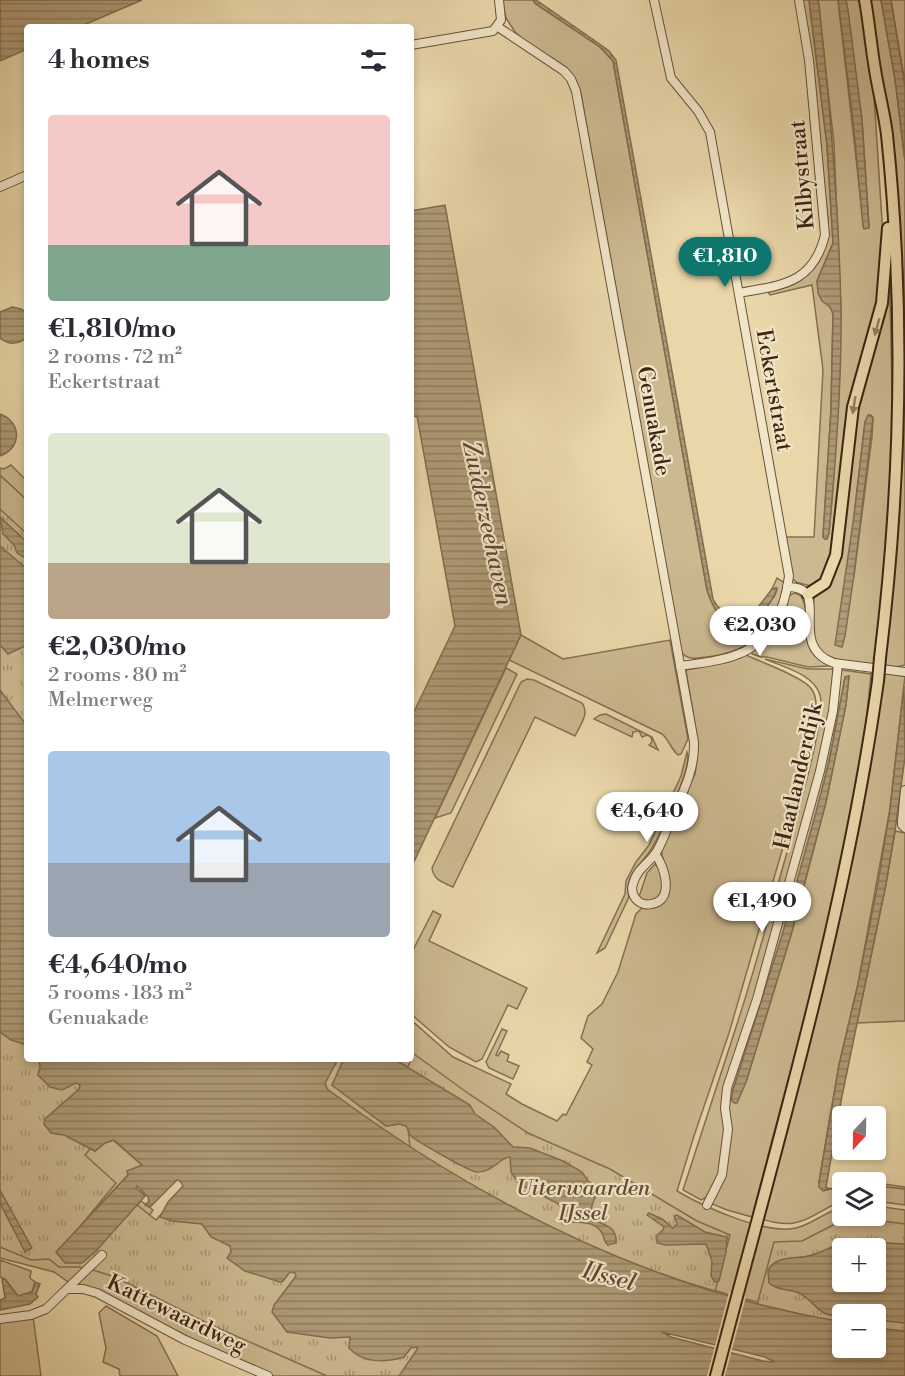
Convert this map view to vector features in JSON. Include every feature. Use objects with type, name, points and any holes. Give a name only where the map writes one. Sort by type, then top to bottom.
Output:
[{"type":"highway","points":[[716,1376],[803,1043],[848,856],[878,681],[893,520],[899,328],[890,168],[883,103],[878,86],[865,0]]},
{"type":"highway","points":[[878,86],[877,104],[888,228],[897,405]]},
{"type":"highway","points":[[808,594],[825,583],[836,555],[853,407],[882,303],[888,228]]},
{"type":"highway","points":[[899,328],[903,336],[905,392]]},
{"type":"street","points":[[414,44],[486,32],[498,27],[501,16],[498,0]]},
{"type":"street","name":"Eckertstraat","points":[[654,0],[671,78],[698,111],[710,132],[789,576],[784,604],[773,626],[754,645],[734,656],[680,666]]},
{"type":"street","name":"Kilbystraat","points":[[739,293],[782,285],[797,279],[818,257],[825,235],[809,60],[799,0]]},
{"type":"street","name":"Genuakade","points":[[498,27],[564,71],[571,79],[576,91],[694,742],[694,761],[690,776],[655,854],[642,867],[632,886],[636,899],[646,904],[658,902],[666,888],[663,866],[655,854]]},
{"type":"street","points":[[0,187],[24,176]]},
{"type":"street","points":[[787,587],[801,588],[808,594],[809,634],[812,645],[823,658],[838,663],[905,672]]},
{"type":"street","name":"Haatlanderdijk","points":[[707,1205],[722,1175],[728,1129],[725,1108],[727,1088],[757,999],[820,771],[833,711],[838,663]]},
{"type":"street","points":[[905,789],[902,821],[905,828]]},
{"type":"street","name":"Kattewaardweg","points":[[0,1318],[31,1315],[42,1311],[69,1289],[102,1255]]},
{"type":"street","name":"Kattewaardweg","points":[[69,1289],[82,1289],[97,1293],[185,1340],[268,1376]]},
{"type":"green space","points":[[502,0],[533,0],[600,47],[613,61],[707,590],[719,613],[740,627],[774,597],[777,590],[772,589],[777,578],[785,583],[776,613],[769,625],[750,643],[723,654],[690,658],[681,652],[581,94],[579,89],[515,32],[506,18]]},
{"type":"green space","points":[[801,0],[809,0],[827,145],[833,243],[817,281],[833,313],[831,410],[823,537],[825,539],[829,533],[833,486],[841,312],[834,144],[818,0],[838,0],[864,228],[869,225],[862,120],[846,0],[862,0],[872,65],[884,252],[883,280],[858,375],[836,540],[827,577],[814,587],[796,582],[792,578],[785,537],[814,537],[823,370],[812,285],[770,295],[768,292],[805,277],[820,259],[827,235],[828,220]]},
{"type":"green space","points":[[869,0],[881,0],[895,79],[905,161],[905,334],[897,194]]},
{"type":"green space","points":[[891,0],[905,0],[905,87],[904,77]]},
{"type":"green space","points":[[889,253],[893,429],[888,537],[874,665],[846,662],[828,656],[815,644],[812,634],[814,595],[828,584],[856,397]],"holes":[[[873,418],[854,575],[854,516],[865,422]]]},
{"type":"green space","points":[[905,334],[905,665],[883,667]]},
{"type":"green space","points":[[11,465],[24,478],[24,497],[0,475],[0,468],[4,469]]},
{"type":"green space","points":[[0,475],[24,497],[24,539],[0,517]]},
{"type":"green space","points":[[0,509],[24,531],[24,757],[0,721]]},
{"type":"green space","points":[[794,593],[800,595],[805,608],[806,637],[811,651],[829,666],[808,667],[752,654],[752,651],[772,634],[789,596]]},
{"type":"green space","points":[[521,635],[563,659],[670,640],[688,739],[681,754],[676,753],[662,734],[509,660]]},
{"type":"green space","points":[[746,655],[805,683],[814,693],[816,700],[816,714],[792,816],[729,1033],[677,1191],[735,1218],[752,1224],[783,1229],[808,1224],[832,1211],[832,1226],[886,1226],[886,1207],[905,1210],[905,1244],[886,1244],[886,1238],[832,1238],[832,1284],[825,1319],[695,1285],[644,1268],[580,1241],[504,1204],[432,1161],[361,1114],[327,1089],[325,1083],[336,1062],[343,1062],[332,1085],[386,1126],[399,1124],[407,1126],[470,1105],[399,1062],[414,1062],[414,1023],[453,1057],[511,1084],[506,1094],[522,1104],[557,1121],[563,1114],[566,1115],[592,1065],[587,1062],[593,1049],[581,1038],[588,1016],[602,1004],[618,972],[636,914],[643,907],[653,908],[660,905],[668,873],[662,856],[662,846],[695,774],[697,761],[695,722],[686,670],[729,662]]},
{"type":"green space","points":[[765,659],[808,669],[833,669],[831,710],[818,770],[767,957],[734,1062],[721,1170],[707,1197],[701,1200],[683,1190],[760,948],[807,778],[821,706],[817,688],[805,676]]},
{"type":"green space","points":[[506,668],[517,674],[451,813],[435,818]]},
{"type":"green space","points":[[842,670],[871,674],[858,783],[829,919],[752,1217],[710,1203],[721,1185],[728,1094],[780,925],[839,673]],"holes":[[[849,676],[846,705],[826,802],[791,935],[746,1082],[733,1090],[798,885],[824,781],[845,677]]]},
{"type":"green space","points":[[883,673],[905,676],[890,809],[858,984],[839,1065],[819,1182],[827,1190],[832,1188],[832,1206],[794,1223],[773,1222],[761,1219],[821,989],[861,820]]},
{"type":"green space","points":[[527,679],[534,680],[582,703],[585,711],[583,720],[575,736],[535,717],[453,887],[437,878],[432,868],[521,682]]},
{"type":"green space","points":[[606,714],[652,737],[658,750],[649,745],[652,742],[651,737],[647,735],[642,737],[639,731],[633,732],[632,737],[594,719]]},
{"type":"green space","points":[[687,752],[685,771],[669,814],[652,848],[631,876],[629,897],[605,948],[597,953],[625,894],[626,881],[636,862],[649,845],[681,776]]},
{"type":"green space","points":[[895,831],[905,833],[905,1021],[857,1023],[886,884]]},
{"type":"green space","points":[[655,864],[662,871],[662,892],[656,900],[643,901],[637,896],[640,894],[647,873]]},
{"type":"green space","points":[[433,911],[441,915],[429,941],[527,988],[517,1009],[508,1005],[482,1059],[476,1062],[449,1047],[414,1017],[414,948]]},
{"type":"green space","points":[[0,988],[24,1016],[24,1062],[64,1062],[115,1118],[85,1155],[116,1183],[59,1252],[137,1205],[156,1220],[187,1185],[413,1346],[478,1376],[327,1376],[211,1325],[115,1277],[93,1270],[88,1272],[80,1267],[59,1267],[49,1259],[31,1260],[0,1247]]},
{"type":"green space","points":[[502,1029],[507,1031],[496,1055],[498,1056],[501,1051],[509,1055],[507,1061],[519,1066],[513,1079],[489,1068],[486,1062]]},
{"type":"green space","name":"Uiterwaarden IJssel","points":[[414,1054],[528,1133],[610,1169],[697,1221],[730,1235],[715,1291],[596,1248],[520,1211],[410,1148],[403,1076],[410,1062],[414,1062]]},
{"type":"green space","points":[[26,1062],[29,1062],[78,1144],[95,1151],[113,1140],[142,1165],[128,1175],[56,1252],[96,1251],[141,1201],[153,1210],[139,1231],[411,1348],[418,1348],[399,1376],[274,1376],[78,1286],[78,1283],[71,1284],[54,1272],[0,1258],[0,1203]]},
{"type":"green space","points":[[886,1184],[905,1187],[905,1205],[886,1202]]},
{"type":"green space","points":[[886,1221],[905,1224],[905,1345],[886,1342],[886,1304],[832,1304],[832,1334],[754,1316],[774,1242],[802,1241],[832,1226],[886,1226]]},
{"type":"green space","points":[[0,1260],[31,1271],[30,1278],[35,1282],[32,1292],[18,1296],[5,1279],[0,1277]]},
{"type":"green space","points":[[106,1306],[157,1336],[178,1376],[120,1376],[119,1369],[103,1362],[106,1348],[99,1313]]},
{"type":"green space","points":[[33,1316],[41,1376],[0,1376],[0,1321]]},
{"type":"water","points":[[0,0],[142,0],[86,24],[24,24],[24,50],[0,61]]},
{"type":"water","points":[[533,0],[601,45],[616,60],[713,599],[726,613],[742,614],[755,611],[772,589],[777,588],[769,605],[747,628],[732,625],[726,621],[712,604],[707,590],[613,61],[600,47]]},
{"type":"water","points":[[809,0],[818,0],[819,5],[833,157],[840,271],[839,394],[834,477],[827,539],[823,537],[831,410],[833,314],[818,293],[817,281],[833,243],[827,145]]},
{"type":"water","points":[[838,0],[846,0],[848,10],[862,120],[869,228],[864,229],[853,121]]},
{"type":"water","points":[[881,0],[891,0],[905,87],[905,161],[895,79]]},
{"type":"water","name":"Zuiderzeehaven","points":[[445,205],[521,635],[414,862],[414,712],[455,626],[417,416],[414,416],[414,210]]},
{"type":"water","points":[[12,307],[24,311],[24,340],[21,342],[7,342],[0,338],[0,312]]},
{"type":"water","points":[[0,414],[12,423],[16,435],[12,447],[0,456]]},
{"type":"water","points":[[868,415],[873,418],[854,575],[842,647],[835,645],[865,422]]},
{"type":"water","points":[[0,517],[24,539],[24,557],[17,553],[14,545],[3,534]]},
{"type":"water","points":[[0,546],[24,566],[24,646],[8,654],[0,645]]},
{"type":"water","points":[[849,676],[846,705],[826,802],[791,935],[746,1082],[737,1103],[734,1103],[731,1100],[733,1090],[783,932],[829,762],[845,677]]},
{"type":"water","points":[[904,686],[905,757],[895,831],[840,1106],[832,1106],[832,1153],[826,1187],[830,1189],[823,1191],[819,1187],[819,1182],[839,1065],[858,984],[890,809]]},
{"type":"water","points":[[0,690],[24,722],[24,1044],[11,1040],[0,1032]]},
{"type":"water","name":"IJssel","points":[[39,1062],[336,1062],[325,1083],[327,1089],[446,1169],[508,1205],[572,1237],[637,1265],[704,1289],[773,1308],[832,1320],[832,1358],[886,1358],[886,1329],[905,1331],[905,1376],[399,1376],[417,1347],[411,1348],[404,1357],[374,1360],[354,1353],[349,1348],[350,1337],[330,1338],[287,1332],[272,1312],[274,1305],[296,1276],[295,1273],[290,1272],[280,1282],[245,1271],[227,1258],[231,1252],[230,1246],[211,1237],[202,1224],[172,1221],[160,1217],[168,1202],[183,1186],[177,1180],[150,1207],[145,1205],[149,1201],[148,1197],[137,1186],[136,1188],[145,1196],[96,1251],[82,1263],[65,1263],[56,1252],[128,1175],[127,1171],[142,1165],[114,1140],[105,1143],[95,1151],[64,1135],[51,1133],[44,1124],[45,1119],[79,1089],[80,1085],[76,1083],[62,1090],[50,1087],[38,1075]],"holes":[[[662,1332],[765,1357],[775,1362],[763,1361],[671,1337]]]},
{"type":"water","points":[[343,1062],[399,1062],[470,1105],[475,1114],[494,1127],[513,1147],[530,1148],[563,1161],[582,1172],[588,1181],[598,1188],[591,1208],[592,1216],[613,1230],[616,1243],[608,1245],[602,1233],[595,1226],[566,1221],[561,1216],[562,1208],[557,1203],[519,1184],[511,1172],[510,1157],[503,1159],[488,1170],[472,1171],[410,1135],[406,1126],[399,1124],[386,1126],[332,1085]]},
{"type":"water","points":[[0,1190],[32,1248],[25,1252],[0,1203]]},
{"type":"water","points":[[649,1213],[662,1219],[673,1228],[677,1224],[674,1216],[677,1215],[705,1232],[727,1237],[719,1281],[715,1282],[711,1276],[712,1261],[706,1244],[665,1245],[657,1243],[657,1235],[664,1227],[647,1215]]},
{"type":"water","points":[[886,1243],[905,1244],[905,1323],[886,1321],[886,1304],[832,1304],[832,1316],[828,1315],[801,1294],[778,1288],[769,1283],[768,1271],[776,1262],[817,1253],[832,1247],[832,1292],[886,1292]]},
{"type":"water","points":[[2,1279],[5,1279],[18,1296],[32,1292],[35,1282],[40,1284],[36,1294],[38,1297],[30,1304],[0,1310],[0,1300],[5,1298]]},
{"type":"pier","points":[[729,1292],[746,1297],[725,1376],[707,1376]]},
{"type":"waterway","points":[[886,1187],[905,1189]]}]
